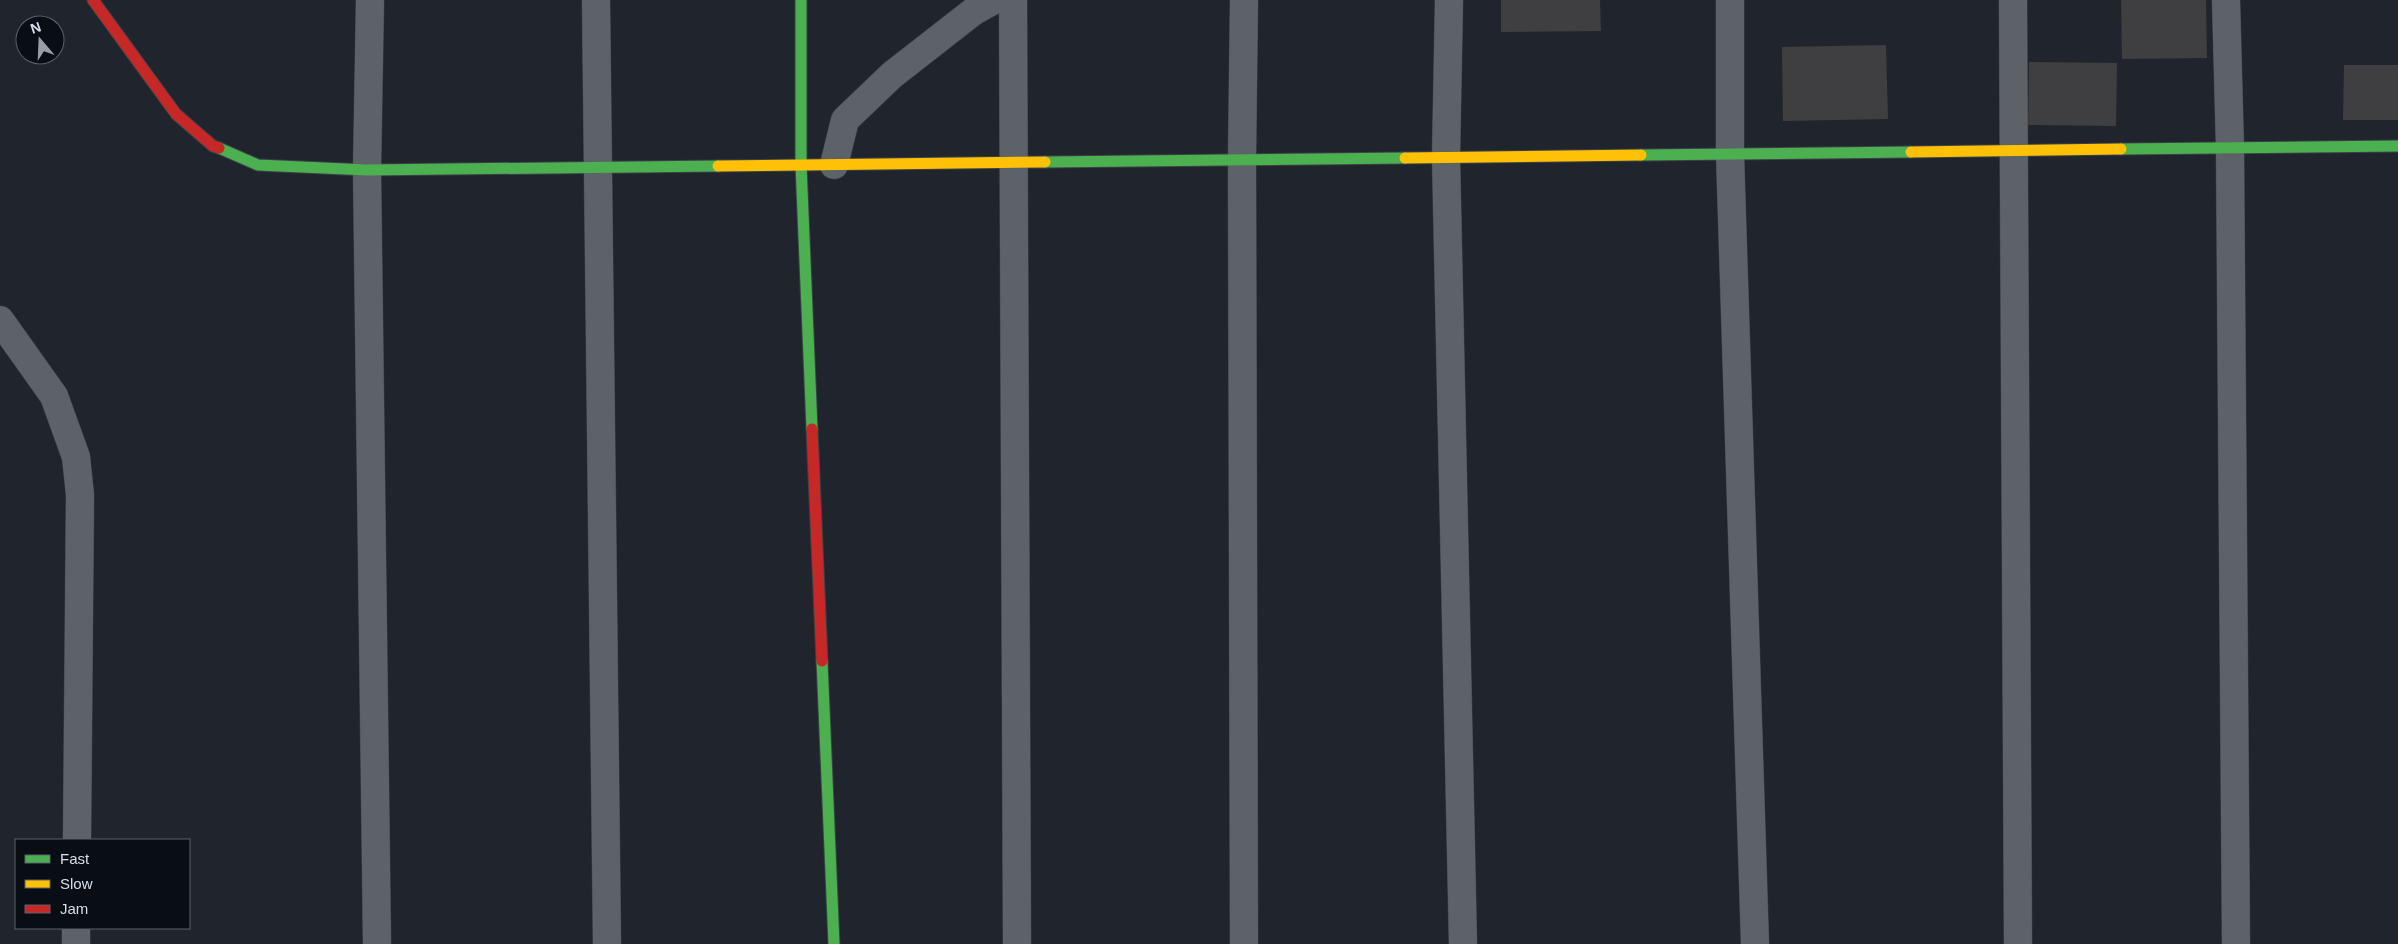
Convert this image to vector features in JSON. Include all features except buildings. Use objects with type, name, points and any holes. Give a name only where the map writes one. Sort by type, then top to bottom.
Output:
[{"type":"street","points":[[93,0],[176,114],[213,146],[258,165],[367,170],[597,168],[2398,146]]},
{"type":"street","points":[[370,0],[367,170],[377,944]]},
{"type":"street","points":[[596,0],[607,944]]},
{"type":"street","points":[[801,0],[801,165],[834,944]]},
{"type":"street","points":[[834,165],[845,120],[892,75],[974,11],[994,0]]},
{"type":"street","points":[[1014,0],[1017,944]]},
{"type":"street","points":[[1244,0],[1242,159],[1244,944]]},
{"type":"street","points":[[1448,0],[1446,158],[1463,944]]},
{"type":"street","points":[[1730,0],[1730,154],[1755,944]]},
{"type":"street","points":[[2013,0],[2018,944]]},
{"type":"street","points":[[2226,0],[2230,148],[2236,944]]},
{"type":"street","points":[[0,320],[54,396],[76,457],[80,495],[76,839]]},
{"type":"street","points":[[76,929],[76,944]]},
{"type":"traffic: fast","points":[[801,0],[801,165],[812,429]]},
{"type":"traffic: fast","points":[[2121,149],[2398,146]]},
{"type":"traffic: fast","points":[[219,148],[258,165],[367,170],[718,166]]},
{"type":"traffic: fast","points":[[1641,155],[1911,152]]},
{"type":"traffic: fast","points":[[1045,162],[1405,158]]},
{"type":"traffic: fast","points":[[822,661],[834,944]]},
{"type":"traffic: slow","points":[[1911,152],[2121,149]]},
{"type":"traffic: slow","points":[[1405,158],[1641,155]]},
{"type":"traffic: slow","points":[[718,166],[1045,162]]},
{"type":"traffic: jam","points":[[93,0],[176,114],[213,146],[219,148]]},
{"type":"traffic: jam","points":[[812,429],[822,661]]}]
